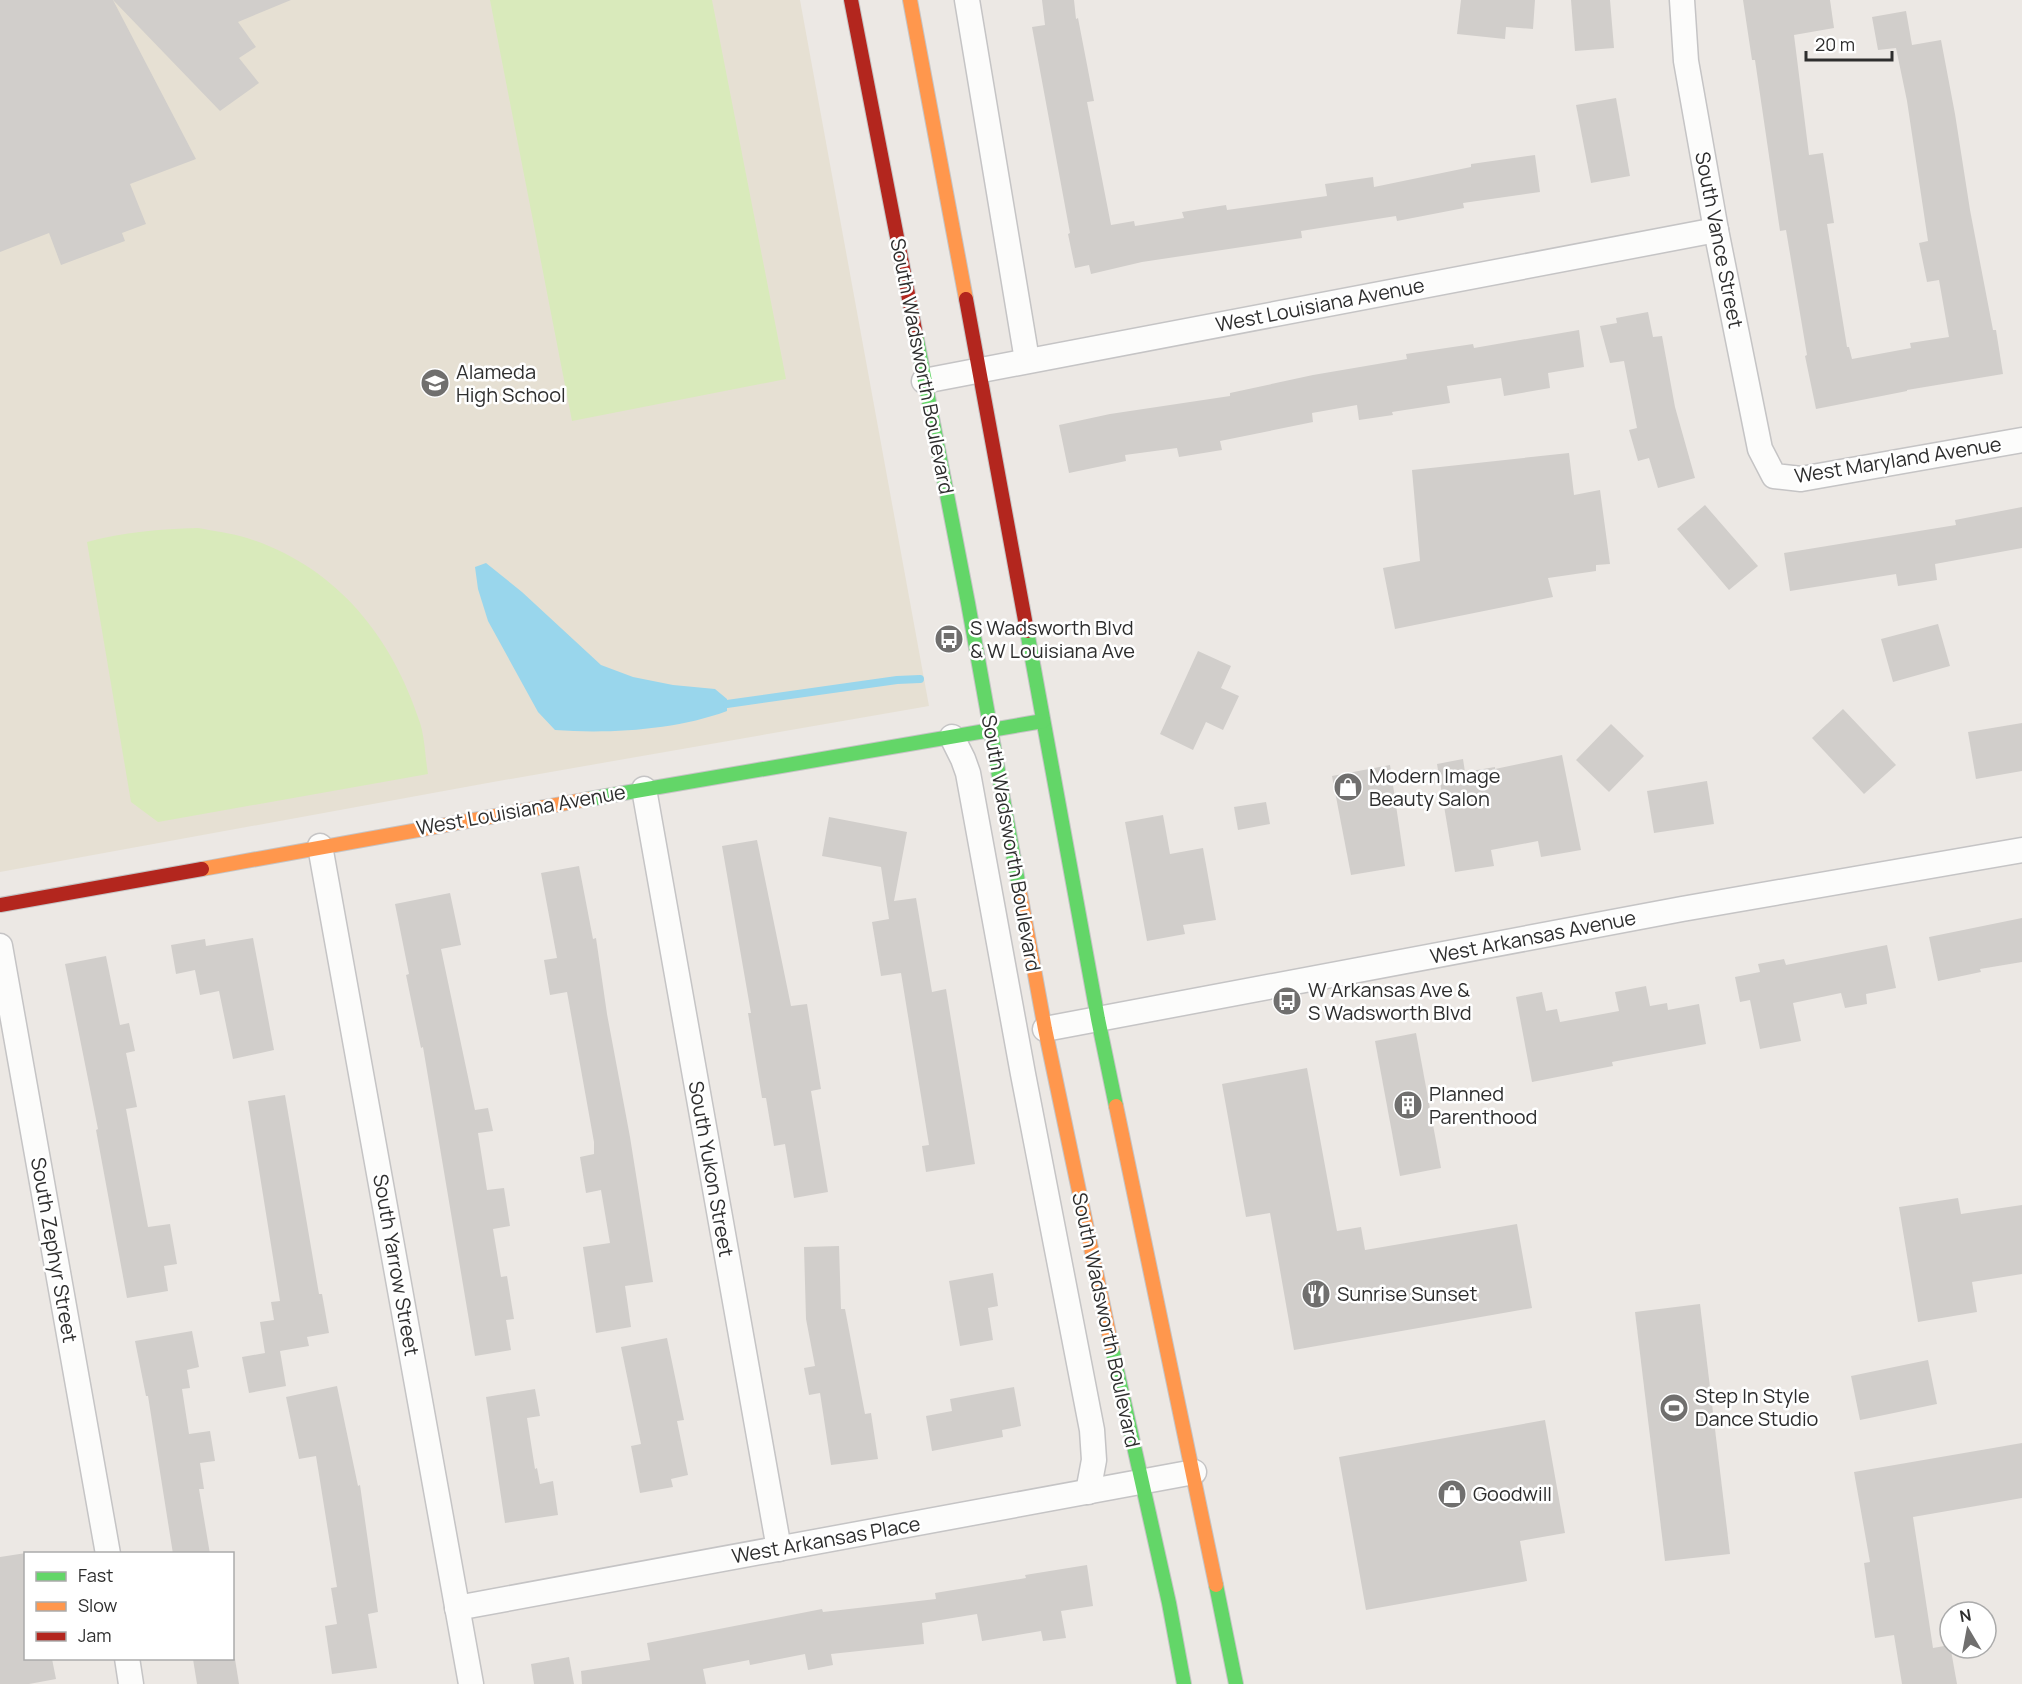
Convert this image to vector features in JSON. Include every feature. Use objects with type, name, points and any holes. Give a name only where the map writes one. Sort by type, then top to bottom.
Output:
[{"type":"main road","name":"South Wadsworth Boulevard","points":[[851,0],[896,226],[1045,1029],[1184,1684]]},
{"type":"main road","points":[[910,0],[1098,1020],[1194,1472],[1236,1684]]},
{"type":"main road","name":"West Louisiana Avenue","points":[[0,905],[320,846],[1043,721]]},
{"type":"street","points":[[967,0],[1027,360]]},
{"type":"street","name":"South Vance Street","points":[[1682,0],[1686,61],[1716,230],[1760,449],[1774,476]]},
{"type":"street","name":"West Louisiana Avenue","points":[[924,381],[1716,230]]},
{"type":"street","name":"West Maryland Avenue","points":[[1774,476],[1801,479],[2022,441]]},
{"type":"street","name":"South Wadsworth Boulevard","points":[[952,737],[968,773],[1092,1430],[1094,1460],[1088,1492]]},
{"type":"street","name":"South Yukon Street","points":[[644,789],[779,1549]]},
{"type":"street","name":"South Yarrow Street","points":[[320,846],[471,1684]]},
{"type":"street","name":"West Arkansas Avenue","points":[[1045,1029],[1682,909],[2022,850]]},
{"type":"street","name":"South Zephyr Street","points":[[0,946],[108,1552]]},
{"type":"street","name":"West Arkansas Place","points":[[457,1608],[1194,1472]]},
{"type":"street","points":[[127,1660],[131,1684]]},
{"type":"shaded area","name":"Alameda High School","points":[[0,0],[800,0],[929,706],[493,782],[0,872]]},
{"type":"green space","points":[[490,0],[712,0],[786,379],[572,421]]},
{"type":"green space","points":[[198,528],[241,536],[279,550],[307,566],[333,585],[355,608],[375,632],[393,660],[407,689],[421,726],[428,774],[158,822],[131,802],[87,542],[142,532]]},
{"type":"water","points":[[486,563],[522,592],[601,665],[633,677],[673,685],[715,689],[727,699],[727,711],[686,723],[642,729],[555,730],[538,712],[488,621],[478,589],[475,567]]},
{"type":"building","points":[[0,0],[113,0],[196,159],[130,184],[146,224],[122,233],[125,241],[61,265],[49,233],[0,252]]},
{"type":"building","points":[[113,0],[291,0],[238,22],[256,47],[239,58],[259,83],[220,111]]},
{"type":"building","points":[[1042,0],[1074,0],[1094,101],[1087,102],[1111,225],[1134,221],[1135,226],[1184,218],[1182,212],[1226,205],[1227,210],[1327,196],[1325,184],[1373,177],[1374,187],[1471,167],[1471,164],[1535,155],[1540,192],[1463,203],[1464,208],[1397,221],[1396,216],[1301,231],[1302,238],[1142,262],[1091,274],[1089,265],[1075,268],[1032,27],[1045,25]]},
{"type":"building","points":[[1461,0],[1535,0],[1533,29],[1506,27],[1505,39],[1457,34]]},
{"type":"building","points":[[1571,0],[1610,0],[1614,48],[1575,51]]},
{"type":"building","points":[[1743,0],[1830,0],[1834,28],[1794,35],[1809,155],[1823,153],[1834,223],[1827,224],[1847,347],[1849,347],[1852,359],[1911,348],[1910,343],[1949,337],[1939,280],[1927,282],[1919,243],[1928,241],[1907,101],[1896,48],[1878,50],[1872,17],[1906,11],[1912,45],[1941,40],[1970,210],[1993,330],[1996,330],[2003,374],[1907,390],[1816,409],[1805,356],[1807,355],[1786,230],[1780,231],[1755,60],[1752,60]]},
{"type":"building","points":[[1616,98],[1630,176],[1591,183],[1576,105]]},
{"type":"building","points":[[1648,312],[1653,337],[1662,336],[1675,407],[1695,478],[1658,488],[1649,458],[1638,461],[1629,430],[1637,428],[1624,361],[1610,363],[1600,326],[1617,323],[1616,318]]},
{"type":"building","points":[[1579,330],[1584,367],[1548,373],[1550,388],[1504,396],[1501,378],[1447,386],[1450,403],[1392,412],[1393,415],[1359,420],[1357,405],[1312,413],[1313,422],[1220,441],[1222,450],[1179,457],[1177,448],[1125,455],[1126,461],[1069,473],[1059,425],[1110,414],[1230,396],[1230,393],[1313,375],[1407,359],[1406,354],[1473,344],[1474,348]]},
{"type":"building","points":[[1569,453],[1574,495],[1600,490],[1610,564],[1596,565],[1596,571],[1548,578],[1553,597],[1395,629],[1383,568],[1420,561],[1412,470]]},
{"type":"building","points":[[1705,505],[1758,566],[1729,590],[1677,529]]},
{"type":"building","points":[[2022,507],[2022,548],[1935,564],[1937,580],[1898,586],[1896,574],[1790,591],[1784,553],[1956,525],[1955,520]]},
{"type":"building","points":[[1938,624],[1950,666],[1893,682],[1881,639]]},
{"type":"building","points":[[1198,651],[1231,666],[1221,688],[1239,696],[1223,730],[1206,722],[1193,750],[1160,734]]},
{"type":"building","points":[[1843,709],[1896,765],[1864,794],[1812,738]]},
{"type":"building","points":[[2022,723],[2022,771],[1976,779],[1968,732]]},
{"type":"building","points":[[1611,724],[1644,756],[1609,792],[1576,760]]},
{"type":"building","points":[[1562,755],[1581,850],[1541,857],[1538,841],[1491,850],[1494,866],[1455,872],[1437,764],[1463,759],[1465,772],[1495,767],[1495,769]]},
{"type":"building","points":[[1390,765],[1405,866],[1351,875],[1332,776]]},
{"type":"building","points":[[1707,781],[1714,824],[1654,833],[1647,791]]},
{"type":"building","points":[[1266,802],[1270,824],[1238,830],[1234,807]]},
{"type":"building","points":[[1163,815],[1170,854],[1203,848],[1216,920],[1183,925],[1185,934],[1147,941],[1125,822]]},
{"type":"building","points":[[829,817],[907,832],[894,901],[916,898],[932,992],[946,989],[975,1164],[926,1172],[922,1146],[929,1145],[901,973],[881,976],[872,922],[889,919],[881,867],[822,856]]},
{"type":"building","points":[[757,840],[791,1006],[807,1004],[821,1089],[811,1091],[828,1192],[794,1198],[785,1144],[774,1146],[766,1098],[762,1098],[748,1013],[751,1013],[722,846]]},
{"type":"building","points":[[579,866],[593,939],[596,938],[653,1282],[625,1286],[631,1327],[596,1333],[583,1247],[610,1243],[601,1190],[586,1193],[580,1157],[594,1154],[594,1142],[567,992],[550,995],[544,960],[557,958],[541,873]]},
{"type":"building","points":[[450,893],[461,945],[441,949],[475,1110],[488,1108],[493,1131],[478,1133],[487,1190],[504,1188],[510,1226],[493,1229],[501,1277],[507,1276],[514,1319],[506,1320],[511,1350],[475,1356],[423,1047],[421,1048],[406,975],[409,974],[395,904]]},
{"type":"building","points":[[2022,918],[2022,962],[1980,969],[1981,972],[1938,981],[1929,937]]},
{"type":"building","points":[[253,938],[274,1050],[233,1059],[219,991],[200,995],[195,970],[176,974],[171,945],[205,939],[206,946]]},
{"type":"building","points":[[1887,945],[1896,988],[1866,994],[1867,1004],[1845,1008],[1841,993],[1793,1003],[1801,1041],[1760,1049],[1750,1000],[1740,1002],[1735,977],[1760,972],[1758,964],[1784,959],[1786,965]]},
{"type":"building","points":[[106,956],[120,1025],[129,1023],[135,1051],[126,1053],[137,1107],[126,1109],[148,1227],[170,1224],[177,1264],[164,1266],[168,1291],[127,1298],[96,1130],[98,1129],[65,964]]},
{"type":"building","points":[[1646,986],[1650,1006],[1667,1003],[1668,1010],[1699,1004],[1706,1044],[1612,1062],[1613,1066],[1532,1082],[1516,997],[1542,992],[1546,1011],[1557,1009],[1560,1022],[1619,1011],[1615,992]]},
{"type":"building","name":"Planned Parenthood","points":[[1416,1033],[1441,1168],[1400,1176],[1375,1041]]},
{"type":"building","points":[[1307,1068],[1337,1231],[1361,1227],[1365,1250],[1517,1224],[1532,1308],[1294,1350],[1270,1213],[1246,1217],[1222,1084]]},
{"type":"building","points":[[285,1095],[319,1294],[322,1294],[329,1333],[307,1337],[309,1346],[280,1351],[286,1386],[249,1393],[242,1357],[265,1353],[260,1322],[274,1320],[271,1302],[280,1301],[248,1101]]},
{"type":"building","points":[[1958,1198],[1961,1214],[2022,1205],[2022,1274],[1972,1282],[1977,1312],[1918,1322],[1899,1207]]},
{"type":"building","points":[[839,1246],[841,1309],[845,1309],[865,1414],[871,1413],[878,1459],[831,1465],[820,1393],[809,1395],[804,1368],[815,1366],[806,1319],[804,1247]]},
{"type":"building","points":[[993,1273],[998,1306],[988,1308],[993,1340],[960,1346],[949,1281]]},
{"type":"building","points":[[1700,1304],[1730,1554],[1665,1561],[1635,1312]]},
{"type":"building","points":[[192,1331],[199,1367],[187,1370],[190,1388],[182,1389],[189,1434],[210,1431],[215,1461],[200,1463],[204,1489],[199,1489],[210,1552],[173,1552],[148,1396],[146,1396],[135,1341]]},
{"type":"building","points":[[667,1338],[684,1420],[677,1421],[688,1475],[671,1479],[673,1487],[640,1493],[631,1446],[641,1444],[621,1347]]},
{"type":"building","points":[[1928,1360],[1937,1404],[1860,1420],[1851,1376]]},
{"type":"building","points":[[337,1386],[358,1486],[360,1485],[378,1612],[368,1614],[377,1668],[332,1674],[325,1626],[337,1624],[331,1588],[337,1587],[316,1456],[299,1459],[286,1397]]},
{"type":"building","points":[[1014,1387],[1021,1426],[1002,1430],[1003,1437],[932,1451],[926,1416],[952,1411],[950,1399]]},
{"type":"building","points":[[535,1389],[540,1416],[527,1418],[535,1469],[537,1468],[540,1484],[553,1481],[558,1515],[505,1523],[486,1397]]},
{"type":"building","name":"Goodwill","points":[[1545,1420],[1565,1533],[1520,1541],[1527,1581],[1366,1610],[1339,1457]]},
{"type":"building","points":[[2022,1443],[2022,1498],[1913,1517],[1933,1648],[1938,1647],[1938,1660],[1953,1660],[1957,1684],[1902,1684],[1894,1635],[1875,1638],[1864,1563],[1870,1562],[1854,1472]]},
{"type":"building","points":[[24,1553],[24,1660],[52,1660],[56,1679],[29,1684],[0,1684],[0,1557]]},
{"type":"building","points":[[1087,1565],[1093,1606],[1061,1611],[1066,1638],[1043,1641],[1041,1631],[982,1641],[977,1614],[922,1623],[924,1644],[831,1654],[833,1665],[808,1670],[805,1654],[750,1665],[749,1660],[703,1669],[706,1684],[582,1684],[581,1671],[650,1660],[647,1643],[822,1609],[823,1612],[936,1599],[935,1593]]},
{"type":"building","points":[[569,1657],[574,1684],[534,1684],[531,1664]]},
{"type":"building","points":[[235,1659],[239,1684],[197,1684],[193,1660]]},
{"type":"waterway","points":[[727,704],[897,680],[920,679]]},
{"type":"traffic: fast","points":[[916,335],[968,603],[1020,893]]},
{"type":"traffic: fast","points":[[1027,631],[1116,1106]]},
{"type":"traffic: fast","points":[[589,799],[1043,721]]},
{"type":"traffic: fast","points":[[1112,1348],[1169,1603],[1184,1684]]},
{"type":"traffic: fast","points":[[1216,1585],[1236,1684]]},
{"type":"traffic: slow","points":[[910,0],[966,299]]},
{"type":"traffic: slow","points":[[202,869],[589,799]]},
{"type":"traffic: slow","points":[[1020,893],[1045,1029],[1112,1348]]},
{"type":"traffic: slow","points":[[1116,1106],[1216,1585]]},
{"type":"traffic: jam","points":[[851,0],[916,335]]},
{"type":"traffic: jam","points":[[966,299],[1027,631]]},
{"type":"traffic: jam","points":[[0,905],[202,869]]},
{"type":"place","name":"Alameda High School","points":[[435,383]]},
{"type":"place","name":"S Wadsworth Blvd & W Louisiana Ave","points":[[949,639]]},
{"type":"place","name":"Modern Image Beauty Salon","points":[[1348,787]]},
{"type":"place","name":"W Arkansas Ave & S Wadsworth Blvd","points":[[1287,1001]]},
{"type":"place","name":"Planned Parenthood","points":[[1408,1105]]},
{"type":"place","name":"Sunrise Sunset","points":[[1316,1294]]},
{"type":"place","name":"Step In Style Dance Studio","points":[[1674,1408]]},
{"type":"place","name":"Goodwill","points":[[1452,1494]]}]
